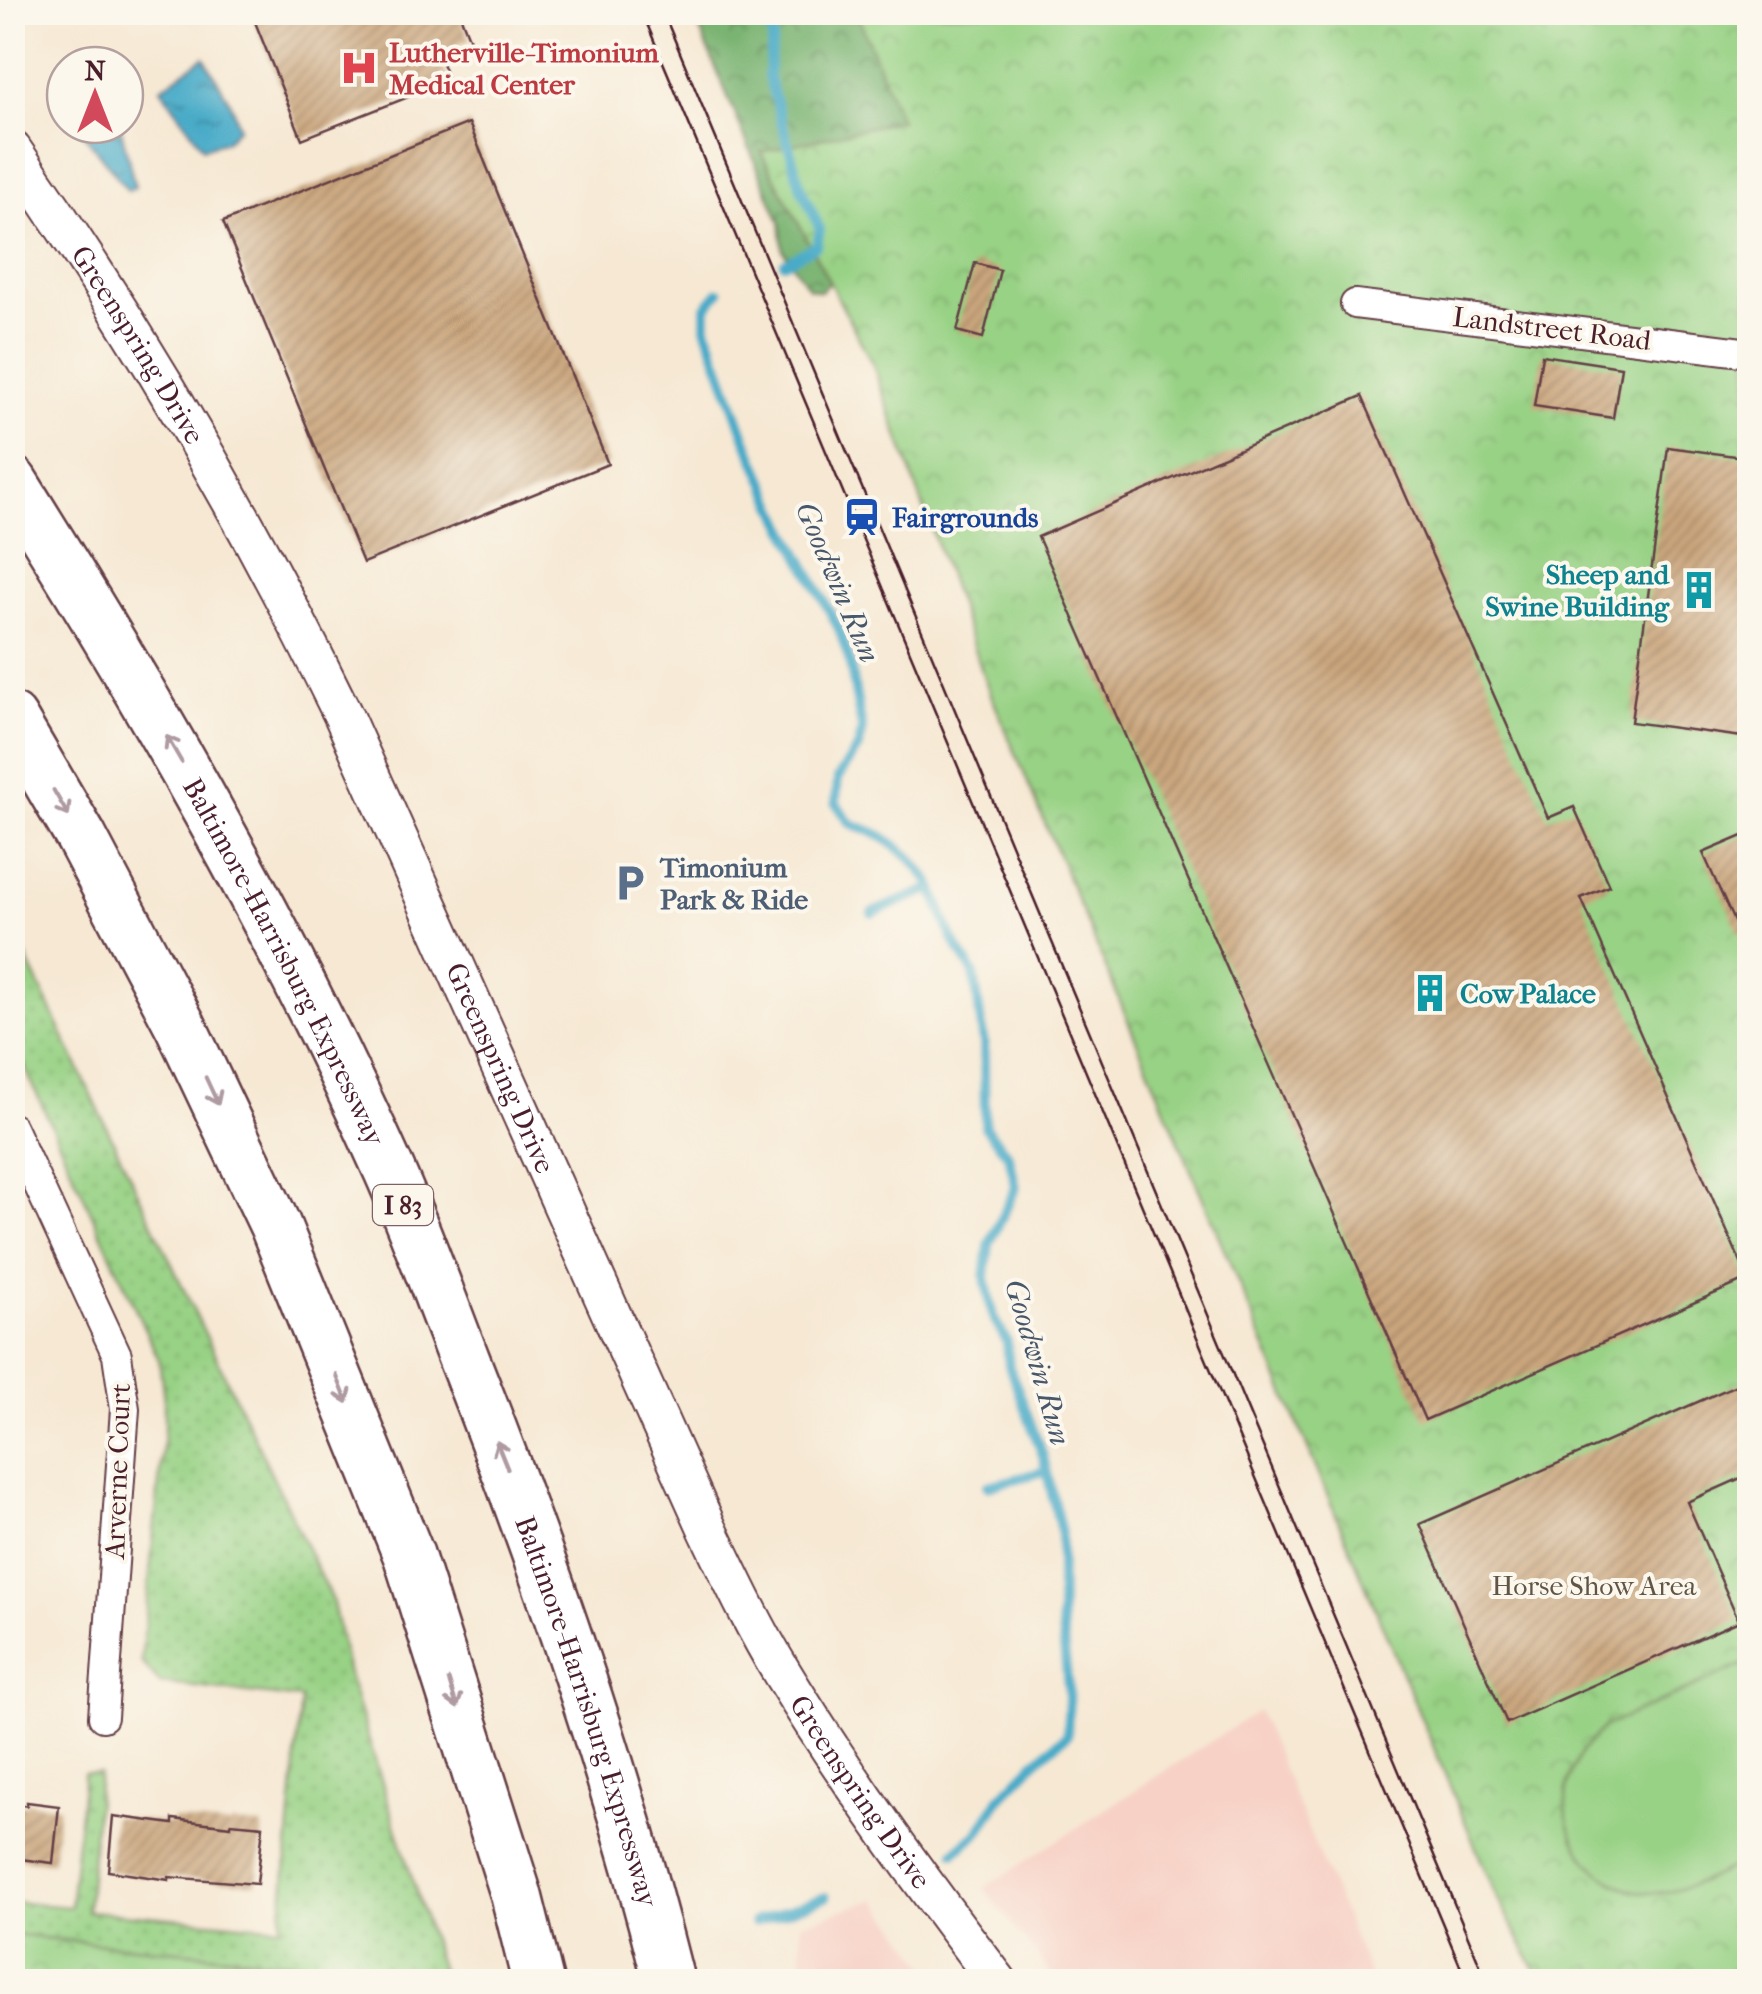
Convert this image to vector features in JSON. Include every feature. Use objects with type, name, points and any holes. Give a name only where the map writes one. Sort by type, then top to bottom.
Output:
[{"type":"highway","name":"Baltimore-Harrisburg Expressway","points":[[12,482],[94,612],[186,771],[286,959],[390,1171],[524,1512],[637,1853],[669,1982]]},
{"type":"highway","points":[[12,719],[81,837],[180,1025],[275,1225],[409,1556],[516,1894],[538,1982]]},
{"type":"main road","name":"Greenspring Drive","points":[[12,150],[88,258],[161,374],[303,634],[708,1530],[756,1628],[782,1674],[868,1801],[998,1982]]},
{"type":"street","name":"Landstreet Road","points":[[1355,304],[1750,353]]},
{"type":"street","name":"Arverne Court","points":[[12,1128],[118,1356],[124,1382],[103,1717]]},
{"type":"shaded area","points":[[1258,1711],[1372,1981],[1057,1981],[984,1888]]},
{"type":"shaded area","points":[[876,1899],[939,1981],[803,1981],[800,1924]]},
{"type":"green space","points":[[693,13],[1048,13],[852,258],[821,291],[808,288],[783,250],[780,222]]},
{"type":"green space","name":"Horse Show Area","points":[[857,13],[1749,13],[1749,1981],[1542,1981],[1497,1898],[986,683],[873,365],[761,152],[900,120]]},
{"type":"green space","points":[[13,930],[333,1603],[348,1674],[443,1977],[13,1935],[13,1902],[70,1907],[84,1773],[99,1774],[87,1911],[281,1927],[301,1699],[160,1683],[141,1662],[164,1432],[159,1360],[13,1042]]},
{"type":"green space","points":[[1749,1662],[1749,1859],[1668,1892],[1639,1892],[1608,1878],[1583,1854],[1568,1823],[1568,1782],[1583,1751],[1606,1726]]},
{"type":"green space","points":[[12,1935],[443,1977],[480,1981],[13,1981]]},
{"type":"water","points":[[204,57],[230,102],[239,127],[226,141],[203,148],[161,88]]},
{"type":"water","points":[[92,145],[125,145],[135,187],[128,191]]},
{"type":"building","name":"Lutherville-Timonium Medical Center","points":[[251,12],[459,12],[470,40],[438,53],[449,81],[302,139]]},
{"type":"building","points":[[469,123],[608,464],[363,563],[223,222]]},
{"type":"building","points":[[975,263],[1000,270],[983,338],[957,331]]},
{"type":"building","points":[[1542,355],[1621,367],[1613,418],[1534,406]]},
{"type":"building","name":"Cow Palace","points":[[1362,396],[1548,818],[1574,807],[1609,886],[1581,898],[1748,1279],[1425,1420],[1038,537]]},
{"type":"building","name":"Sheep and Swine Building","points":[[1668,447],[1750,458],[1750,738],[1631,722]]},
{"type":"building","points":[[1750,833],[1750,957],[1703,853]]},
{"type":"building","points":[[1750,1379],[1750,1474],[1687,1502],[1739,1621],[1507,1723],[1420,1524]]},
{"type":"building","points":[[27,1802],[59,1806],[53,1863],[12,1858],[12,1803],[27,1806]]},
{"type":"building","points":[[113,1816],[173,1824],[173,1819],[263,1826],[257,1884],[169,1880],[108,1871]]},
{"type":"waterway","name":"Goodwin Run","points":[[752,12],[773,36],[768,75],[801,188],[820,229],[817,245],[784,263]]},
{"type":"waterway","name":"Goodwin Run","points":[[719,292],[706,307],[706,327],[746,439],[782,521],[839,629],[849,659],[862,728],[859,746],[838,778],[836,803],[850,823],[882,836],[910,857],[930,882],[952,938],[974,974],[984,1044],[985,1127],[1009,1156],[1016,1187],[989,1245],[985,1277],[993,1317],[1007,1342],[1009,1366],[1043,1456],[1061,1532],[1061,1618],[1069,1697],[1067,1735],[999,1799],[979,1832],[955,1852]]},
{"type":"waterway","points":[[872,913],[933,888]]},
{"type":"waterway","points":[[988,1486],[1046,1471]]},
{"type":"waterway","name":"Goodwin Run","points":[[754,1922],[826,1897]]},
{"type":"waterway","points":[[357,1982],[383,1978],[417,1982]]},
{"type":"tram line","points":[[642,12],[1467,1982]]},
{"type":"tram line","points":[[663,12],[1487,1982]]},
{"type":"place","name":"Lutherville-Timonium Medical Center","points":[[359,68]]},
{"type":"place","name":"Fairgrounds","points":[[862,517]]},
{"type":"place","name":"Sheep and Swine Building","points":[[1699,590]]},
{"type":"place","name":"Timonium Park & Ride","points":[[630,883]]},
{"type":"place","name":"Cow Palace","points":[[1430,993]]}]
